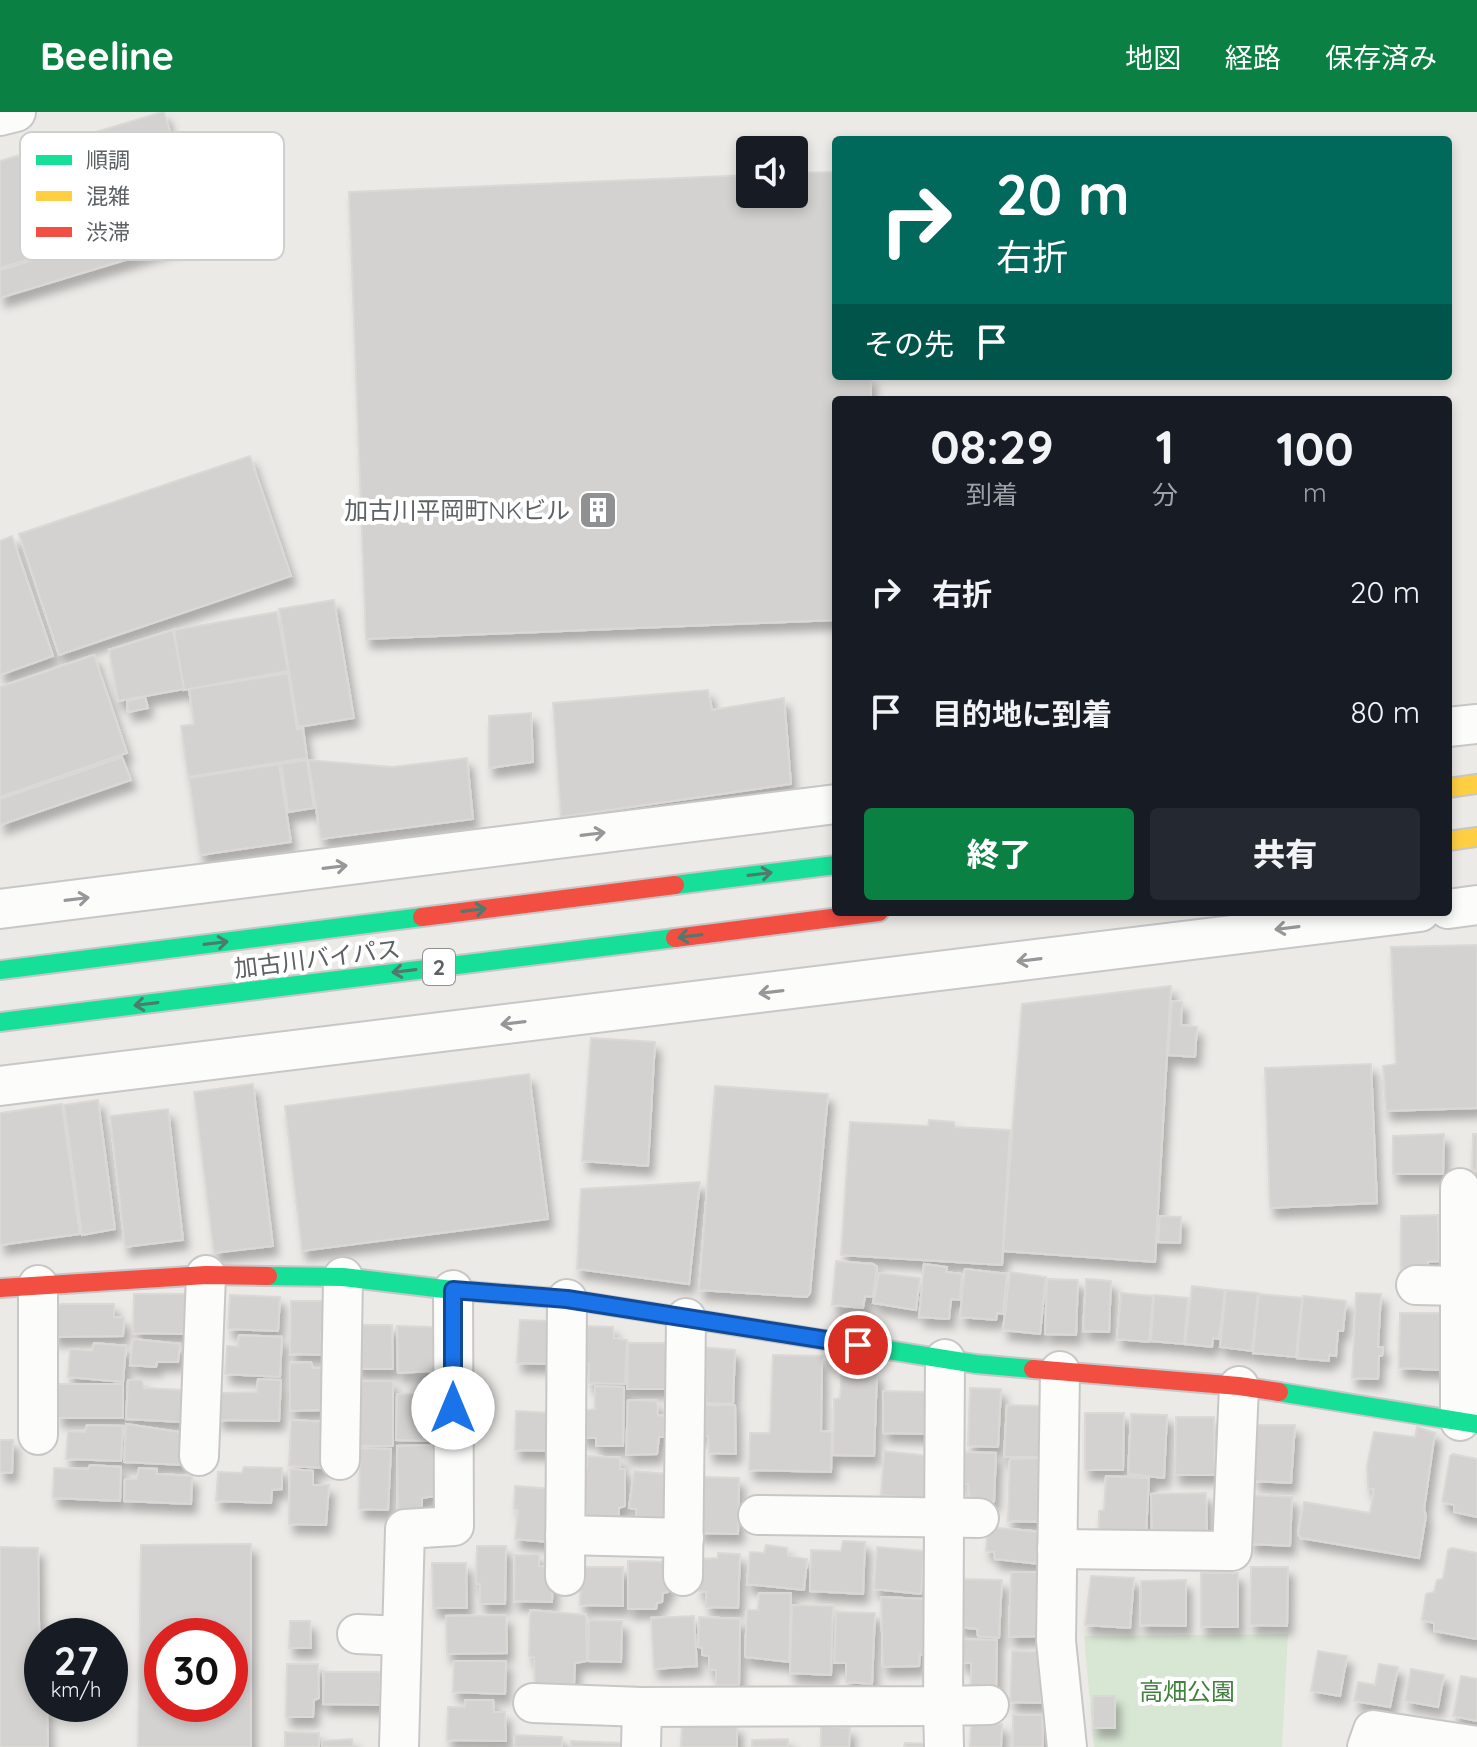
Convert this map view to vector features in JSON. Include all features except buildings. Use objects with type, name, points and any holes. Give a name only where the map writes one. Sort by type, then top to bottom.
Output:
[{"type":"main road","points":[[1452,787],[1477,784]]},
{"type":"main road","points":[[1452,840],[1477,837]]},
{"type":"main road","name":"加古川バイパス","points":[[0,970],[832,866]]},
{"type":"main road","name":"加古川バイパス","points":[[0,1022],[847,916]]},
{"type":"main road","points":[[0,1288],[206,1275],[343,1277],[567,1299],[976,1364],[1239,1386],[1468,1423]]},
{"type":"street","points":[[0,116],[16,112]]},
{"type":"street","points":[[1452,727],[1477,724]]},
{"type":"street","points":[[0,909],[832,805]]},
{"type":"street","points":[[1452,908],[1477,905]]},
{"type":"street","points":[[0,1086],[1387,916]]},
{"type":"street","points":[[1460,1188],[1460,1286],[1468,1423]]},
{"type":"street","points":[[199,1456],[206,1275]]},
{"type":"street","points":[[340,1460],[343,1277]]},
{"type":"street","points":[[38,1285],[38,1435]]},
{"type":"street","points":[[1416,1285],[1460,1286]]},
{"type":"street","points":[[399,1747],[405,1529],[454,1526],[453,1290]]},
{"type":"street","points":[[565,1576],[567,1299]]},
{"type":"street","points":[[683,1576],[686,1318]]},
{"type":"street","points":[[944,1747],[943,1706],[962,1518],[945,1359]]},
{"type":"street","points":[[1060,1371],[1056,1641],[1067,1747]]},
{"type":"street","points":[[1057,1549],[1232,1551],[1239,1386]]},
{"type":"street","points":[[758,1515],[962,1518]]},
{"type":"street","points":[[565,1535],[684,1538]]},
{"type":"street","points":[[357,1634],[402,1636]]},
{"type":"street","points":[[533,1703],[642,1707],[989,1705]]},
{"type":"street","points":[[641,1747],[642,1707]]},
{"type":"street","points":[[1367,1747],[1373,1730],[1477,1746]]},
{"type":"green space","name":"高畑公園","points":[[1288,1634],[1282,1747],[1094,1747],[1084,1636]]},
{"type":"traffic: fast","points":[[675,885],[832,865]]},
{"type":"traffic: fast","points":[[0,970],[422,917]]},
{"type":"traffic: fast","points":[[0,1022],[675,938]]},
{"type":"traffic: fast","points":[[268,1276],[343,1277],[567,1299],[976,1364],[1033,1369]]},
{"type":"traffic: fast","points":[[1279,1392],[1477,1424]]},
{"type":"traffic: slow","points":[[1452,787],[1477,784]]},
{"type":"traffic: slow","points":[[1452,840],[1477,837]]},
{"type":"traffic: jam","points":[[422,917],[675,885]]},
{"type":"traffic: jam","points":[[675,938],[848,916]]},
{"type":"traffic: jam","points":[[0,1288],[206,1275],[268,1276]]},
{"type":"traffic: jam","points":[[1033,1369],[1279,1392]]},
{"type":"place","name":"加古川平岡町NKビル","points":[[598,510]]},
{"type":"route","points":[[453,1408],[453,1290],[567,1299],[858,1345]]}]
